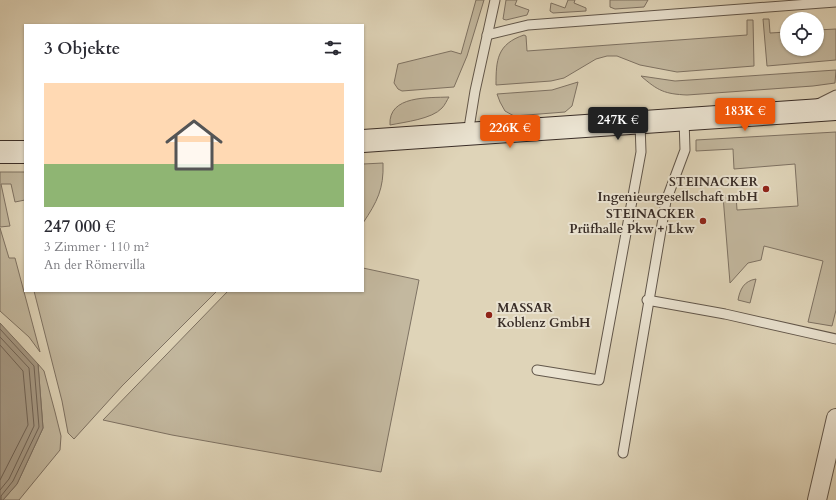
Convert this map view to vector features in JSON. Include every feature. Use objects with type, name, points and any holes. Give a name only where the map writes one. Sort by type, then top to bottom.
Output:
[{"type":"street","points":[[364,141],[836,109]]},
{"type":"street","points":[[0,152],[24,152]]},
{"type":"street","points":[[817,500],[836,418]]},
{"type":"lane","points":[[467,135],[495,0]]},
{"type":"lane","points":[[487,35],[538,24],[836,2]]},
{"type":"lane","points":[[804,111],[836,95]]},
{"type":"lane","points":[[623,453],[666,200],[685,150],[684,119]]},
{"type":"lane","points":[[537,370],[599,380],[640,152],[640,123]]},
{"type":"lane","points":[[648,300],[836,339]]},
{"type":"shaded area","points":[[476,0],[484,0],[467,56],[454,87],[402,91],[398,89],[394,83],[398,64],[451,51],[461,54]]},
{"type":"shaded area","points":[[506,0],[517,0],[515,5],[529,10],[527,15],[506,20],[503,19]]},
{"type":"shaded area","points":[[568,0],[575,0],[574,3],[586,8],[586,11],[553,13],[550,11],[551,3],[565,8]]},
{"type":"shaded area","points":[[610,0],[648,0],[644,7],[615,9],[610,7]]},
{"type":"shaded area","points":[[763,19],[769,19],[770,33],[780,32],[780,56],[824,56],[824,30],[836,29],[836,60],[767,66]]},
{"type":"shaded area","points":[[747,20],[753,20],[754,66],[677,72],[640,65],[617,56],[607,56],[596,59],[564,78],[551,81],[496,85],[498,61],[503,48],[508,43],[524,35],[526,36],[527,51],[747,35]]},
{"type":"shaded area","points":[[836,70],[835,83],[813,86],[687,95],[673,94],[662,91],[641,76],[675,81]]},
{"type":"shaded area","points":[[578,82],[572,106],[565,112],[514,116],[505,111],[497,94],[552,90]]},
{"type":"shaded area","points":[[449,97],[442,108],[432,115],[418,120],[390,125],[391,115],[396,108],[403,103],[421,98]]},
{"type":"shaded area","points":[[836,132],[836,310],[832,326],[808,322],[823,261],[764,246],[761,260],[748,263],[730,283],[723,196],[736,195],[737,210],[798,206],[795,164],[734,169],[733,149],[696,151],[696,140]]},
{"type":"shaded area","points":[[383,163],[379,195],[364,221],[364,164]]},
{"type":"shaded area","points":[[0,172],[24,172],[24,200],[15,202],[11,184],[1,184],[10,226],[0,227]]},
{"type":"shaded area","points":[[0,228],[9,258],[15,258],[40,352],[29,337],[0,311]]},
{"type":"shaded area","points":[[364,268],[419,280],[381,472],[172,435],[103,420],[227,292],[364,292]]},
{"type":"shaded area","points":[[756,279],[750,303],[738,300],[743,286]]},
{"type":"shaded area","points":[[34,292],[216,292],[122,386],[74,439],[68,433],[62,401]]},
{"type":"shaded area","points":[[38,364],[44,371],[55,412],[61,436],[60,450],[19,500],[3,500],[17,484],[43,428]]},
{"type":"water","points":[[0,323],[38,364],[43,428],[17,484],[3,500],[0,500]]},
{"type":"place","name":"STEINACKER Ingenieurgesellschaft mbH","points":[[766,189]]},
{"type":"place","name":"STEINACKER Prüfhalle Pkw + Lkw","points":[[703,221]]},
{"type":"place","name":"MASSAR Koblenz GmbH","points":[[489,315]]}]
